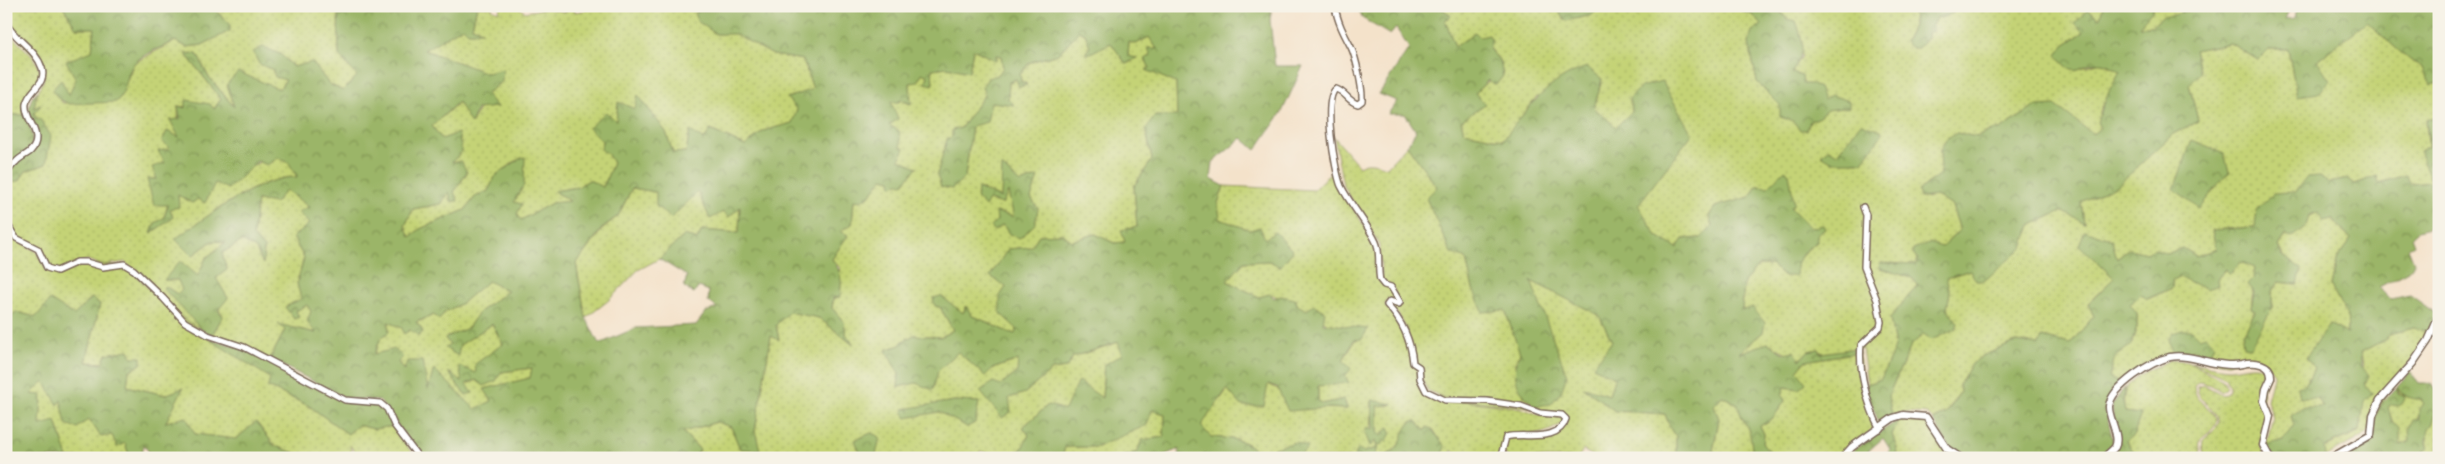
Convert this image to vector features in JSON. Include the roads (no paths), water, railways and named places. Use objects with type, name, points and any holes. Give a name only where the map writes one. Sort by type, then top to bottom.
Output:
[{"type":"street","points":[[1335,6],[1336,15],[1352,49],[1363,93],[1362,101],[1358,104],[1349,101],[1345,93],[1336,89],[1331,96],[1329,111],[1336,168],[1341,186],[1378,244],[1380,280],[1384,285],[1391,287],[1400,302],[1398,304],[1390,301],[1387,305],[1406,328],[1413,363],[1419,368],[1420,378],[1426,391],[1445,400],[1521,406],[1540,413],[1562,415],[1566,419],[1555,432],[1539,436],[1513,435],[1506,437],[1502,452],[1506,458]]},
{"type":"street","points":[[6,23],[10,30],[38,60],[43,78],[26,103],[26,111],[36,136],[35,146],[29,153],[17,160],[6,174]]},
{"type":"street","points":[[1862,207],[1866,215],[1864,267],[1881,317],[1880,327],[1861,345],[1864,390],[1871,412],[1880,429]]},
{"type":"street","points":[[6,222],[16,238],[38,249],[47,268],[57,271],[77,262],[86,262],[102,267],[124,264],[134,270],[185,322],[208,335],[244,348],[345,400],[380,403],[387,409],[394,426],[419,458]]},
{"type":"street","points":[[2330,458],[2371,435],[2373,415],[2380,400],[2413,363],[2428,341],[2439,316]]},
{"type":"street","points":[[2104,458],[2117,441],[2109,404],[2114,394],[2130,377],[2170,357],[2228,366],[2250,362],[2262,364],[2268,369],[2271,378],[2266,389],[2264,401],[2270,416],[2263,445],[2270,458]]},
{"type":"street","points":[[1842,458],[1852,447],[1893,418],[1912,415],[1926,417],[1947,449],[1961,458]]}]
